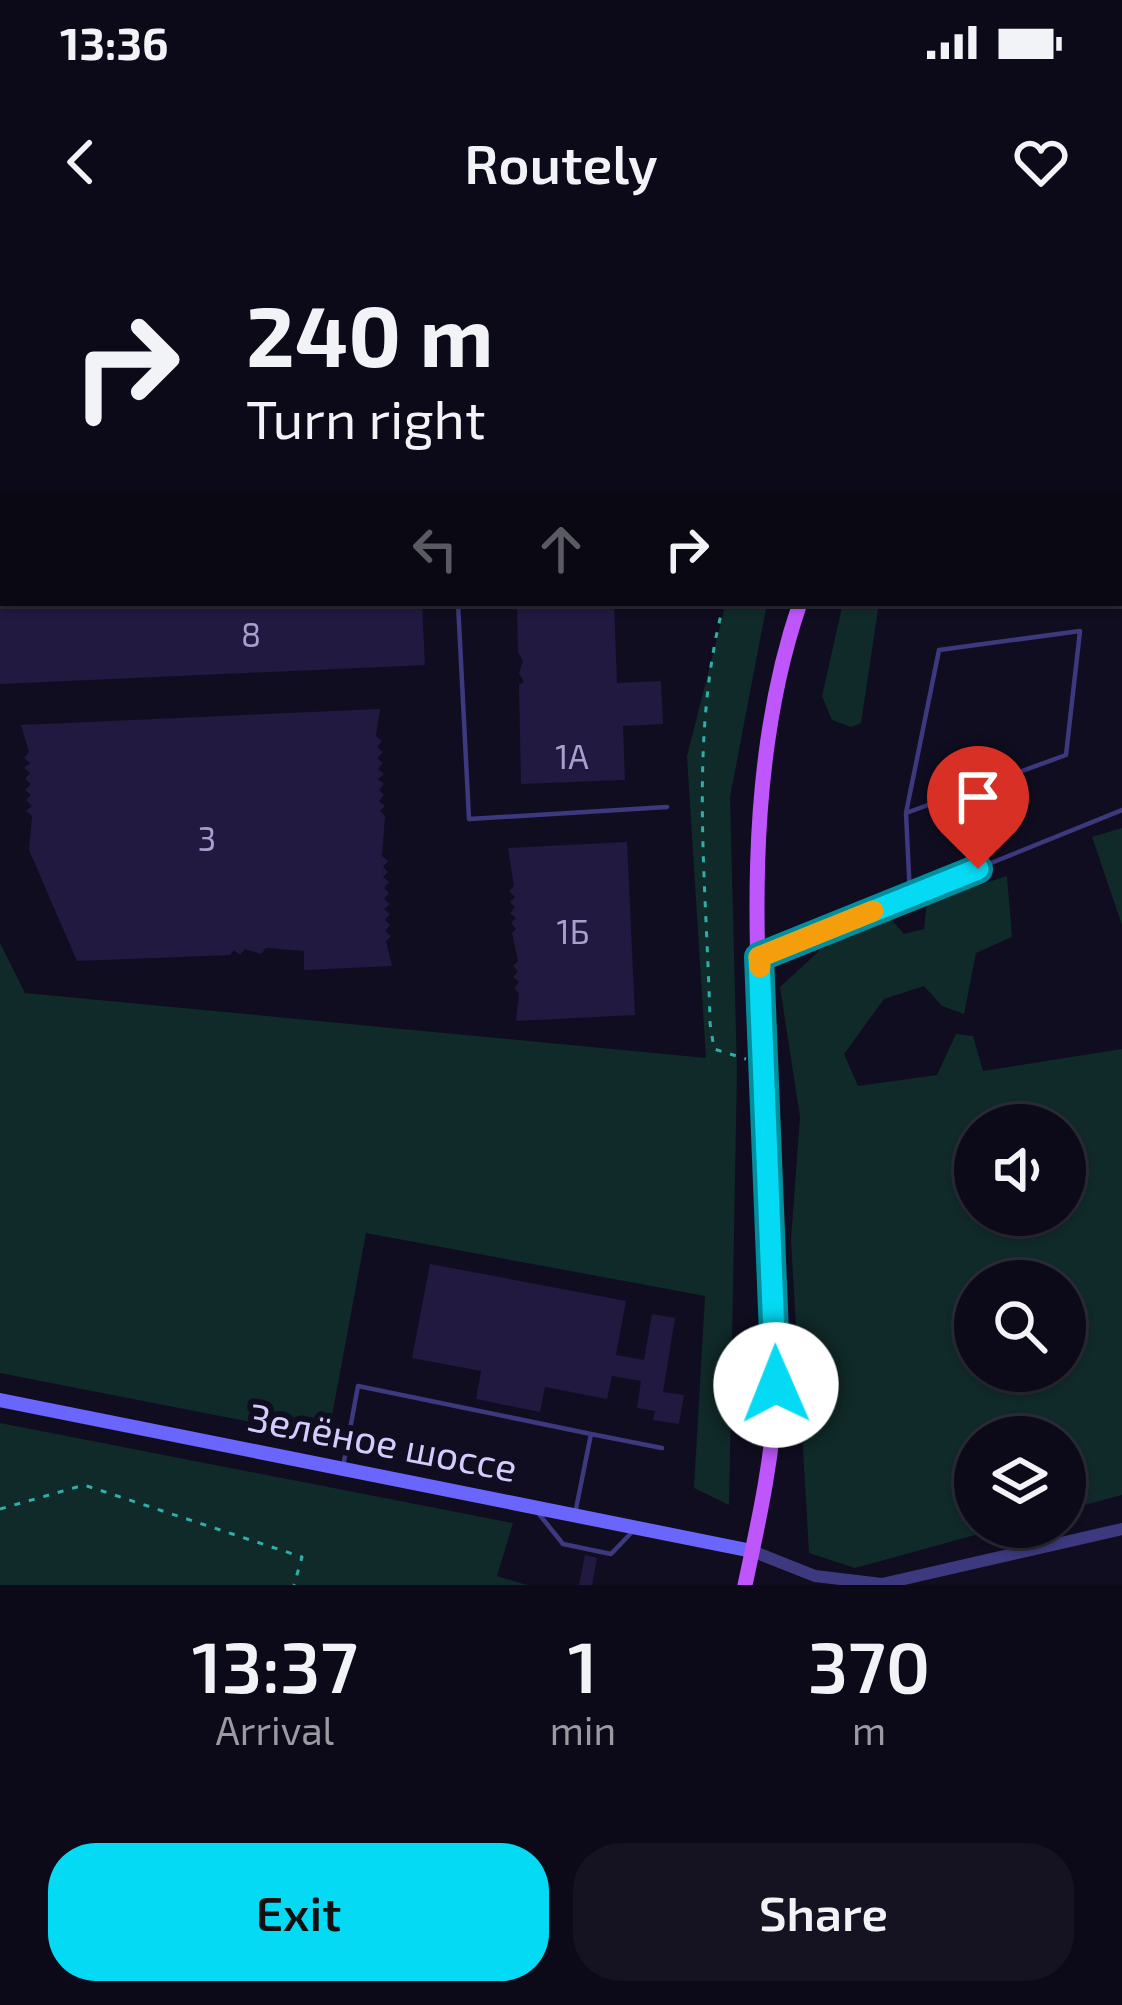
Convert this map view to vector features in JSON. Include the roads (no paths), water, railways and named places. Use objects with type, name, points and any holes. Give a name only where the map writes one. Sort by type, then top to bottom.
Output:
[{"type":"main road","points":[[745,1585],[776,1385],[759,957],[763,796],[794,608]]},
{"type":"main road","name":"Зелёное шоссе","points":[[0,1400],[752,1551]]},
{"type":"street","points":[[752,1551],[814,1576],[882,1584],[1122,1528]]},
{"type":"lane","points":[[458,606],[470,819],[667,807]]},
{"type":"lane","points":[[906,813],[1066,755],[1080,631],[939,650],[906,813],[910,896]]},
{"type":"lane","points":[[759,957],[1122,810]]},
{"type":"lane","points":[[344,1467],[358,1386],[662,1448]]},
{"type":"lane","points":[[575,1514],[591,1434]]},
{"type":"lane","points":[[532,1505],[563,1544],[611,1554],[638,1526]]}]
